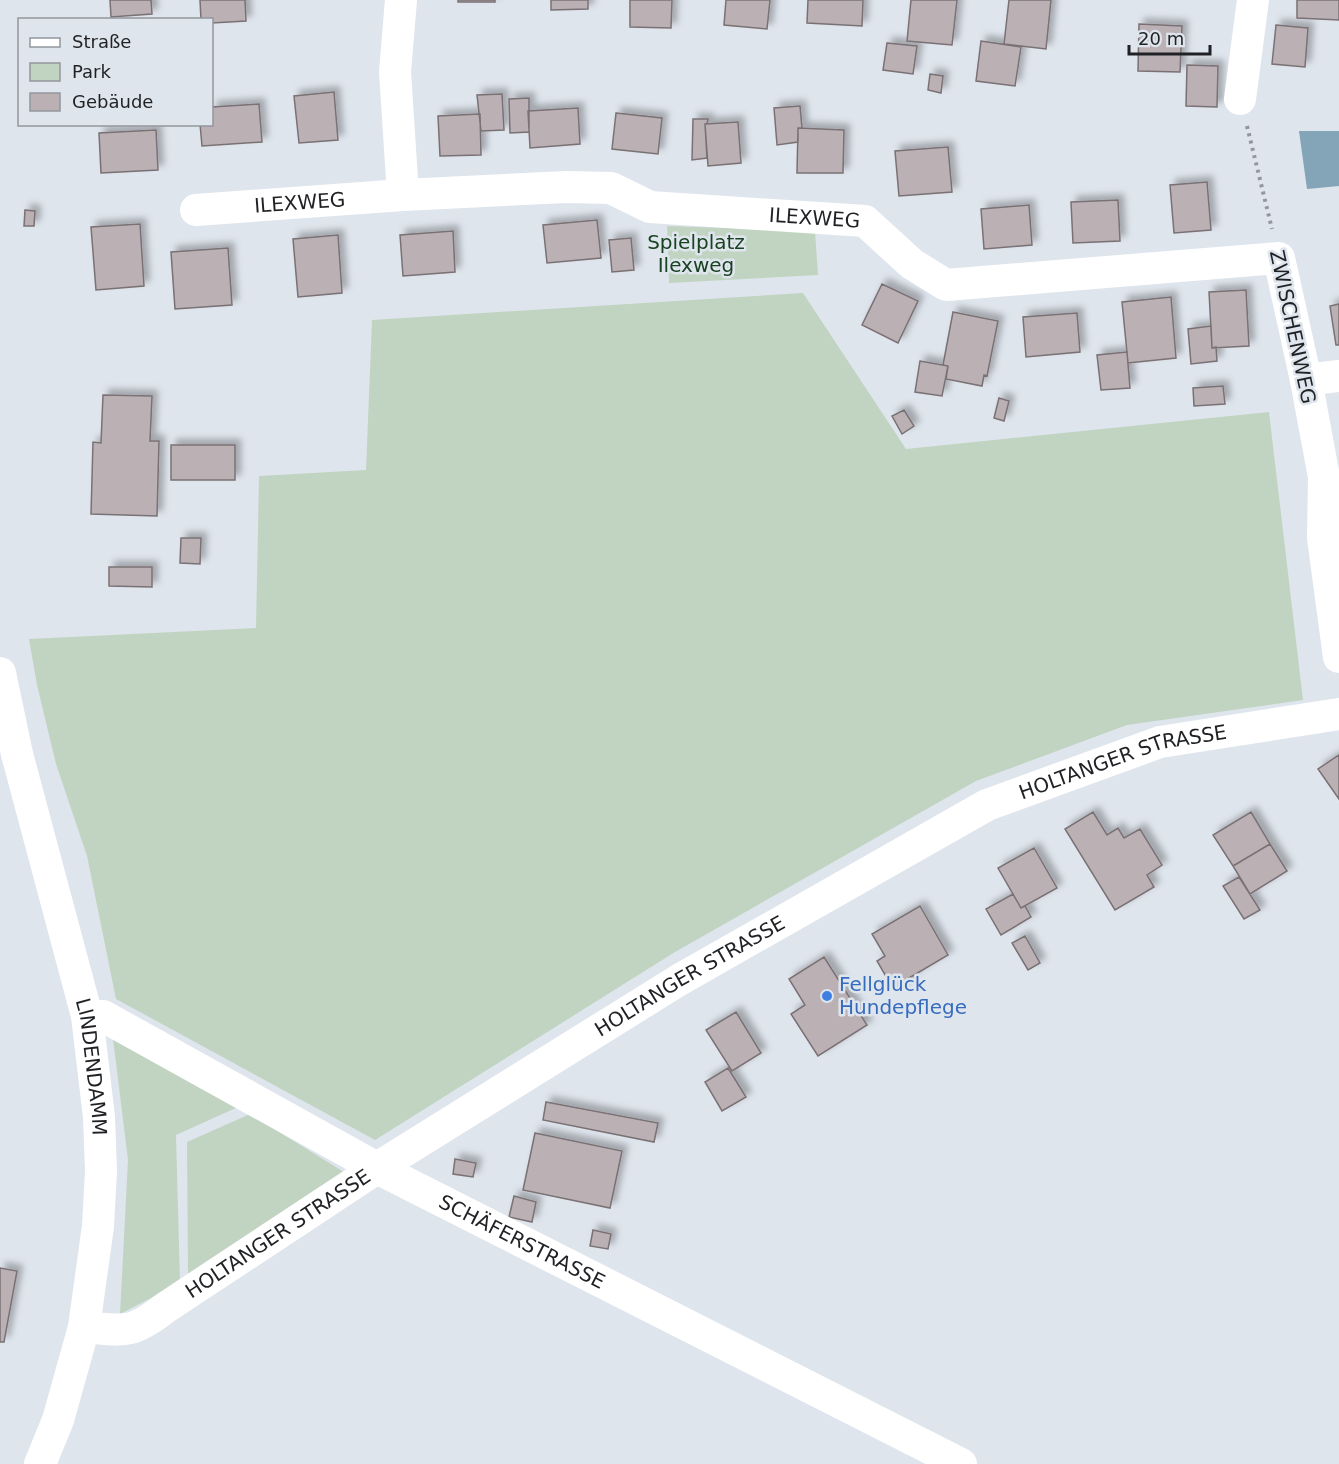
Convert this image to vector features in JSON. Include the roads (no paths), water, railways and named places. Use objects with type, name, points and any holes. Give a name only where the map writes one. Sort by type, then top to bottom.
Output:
[{"type":"street","points":[[401,0],[396,72],[403,195]]},
{"type":"street","points":[[1240,99],[1253,0]]},
{"type":"street","name":"ILEXWEG","points":[[196,210],[403,195],[566,187],[611,188],[650,207],[865,221],[912,264],[946,285],[1279,258]]},
{"type":"street","name":"ZWISCHENWEG","points":[[1279,258],[1306,380],[1324,477],[1323,538],[1339,657]]},
{"type":"street","points":[[1306,380],[1339,376]]},
{"type":"street","name":"LINDENDAMM","points":[[0,673],[17,754],[87,1016],[99,1117],[102,1171],[98,1226],[84,1327],[58,1419],[40,1464]]},
{"type":"street","name":"HOLTANGER STRASSE","points":[[84,1327],[120,1331],[144,1325],[165,1308],[377,1168],[679,980],[987,805],[1160,742],[1339,714]]},
{"type":"street","name":"SCHÄFERSTRASSE","points":[[87,1016],[103,1016],[377,1168],[961,1464]]},
{"type":"water","points":[[1299,131],[1339,131],[1339,186],[1307,189]]},
{"type":"place","name":"Fellglück Hundepflege","points":[[827,996]]},
{"type":"park label","name":"Spielplatz Ilexweg","points":[[696,254]]}]
